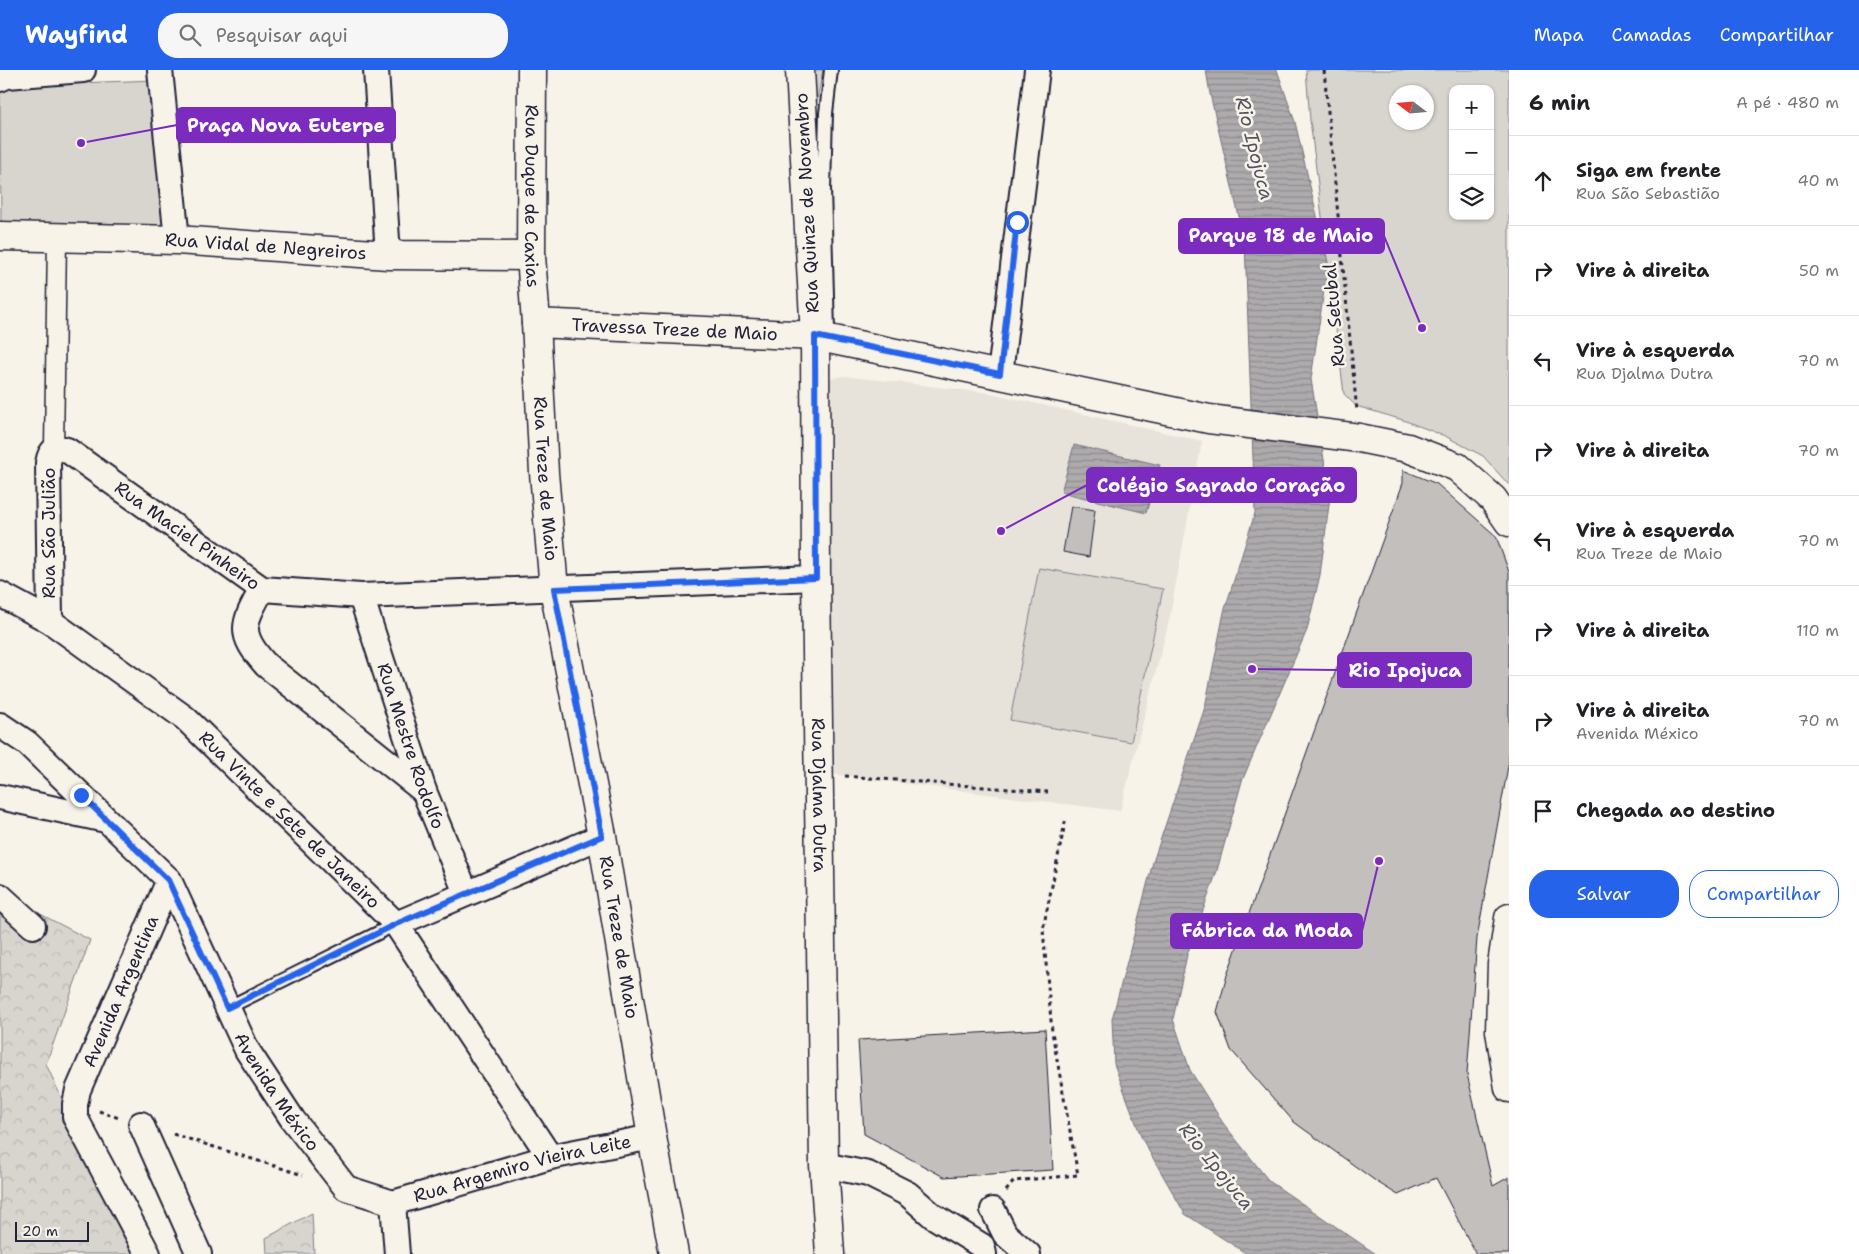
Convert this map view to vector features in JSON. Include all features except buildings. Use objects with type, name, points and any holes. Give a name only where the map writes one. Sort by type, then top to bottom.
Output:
[{"type":"main road","name":"Rua Duque de Caxias","points":[[532,70],[531,256],[536,323]]},
{"type":"main road","name":"Rua Quinze de Novembro","points":[[800,70],[822,337]]},
{"type":"main road","name":"Rua Vidal de Negreiros","points":[[0,236],[177,240],[388,255],[531,256]]},
{"type":"main road","name":"Travessa Treze de Maio","points":[[536,323],[822,337],[1213,419],[1350,437],[1408,448],[1457,467],[1492,499],[1509,522]]},
{"type":"main road","name":"Rua Treze de Maio","points":[[536,323],[544,473],[554,589],[602,836],[652,1137],[674,1254]]},
{"type":"main road","name":"Rua Djalma Dutra","points":[[822,337],[816,578],[824,1165],[830,1254]]},
{"type":"main road","points":[[1509,918],[1502,964],[1500,1030],[1509,1088]]},
{"type":"street","points":[[0,79],[7,76],[83,70]]},
{"type":"street","points":[[160,70],[177,240]]},
{"type":"street","points":[[376,70],[388,255]]},
{"type":"street","points":[[1000,374],[1037,70]]},
{"type":"street","points":[[54,448],[57,238]]},
{"type":"street","name":"Rua Maciel Pinheiro","points":[[54,448],[60,447],[67,450],[262,588],[361,596],[816,578]]},
{"type":"street","name":"Rua São Julião","points":[[50,621],[48,463],[49,454],[54,448]]},
{"type":"street","points":[[262,588],[246,620],[247,637],[252,650],[266,666],[424,791]]},
{"type":"street","name":"Rua Vinte e Sete de Janeiro","points":[[0,594],[50,621],[184,718],[396,924],[550,1157]]},
{"type":"street","name":"Rua Mestre Rodolfo","points":[[361,596],[424,791],[466,893]]},
{"type":"street","name":"Avenida México","points":[[0,725],[27,743],[168,880],[247,1050],[292,1120],[346,1188],[393,1203]]},
{"type":"street","points":[[0,796],[106,820]]},
{"type":"street","points":[[396,924],[602,836]]},
{"type":"street","name":"Avenida Argentina","points":[[75,1104],[78,1090],[168,880]]},
{"type":"street","points":[[0,896],[32,926]]},
{"type":"street","points":[[75,1104],[75,1117],[148,1254]]},
{"type":"street","points":[[141,1124],[199,1254]]},
{"type":"street","name":"Rua Argemiro Vieira Leite","points":[[393,1203],[550,1157],[652,1137]]},
{"type":"street","points":[[824,1165],[868,1174],[908,1194],[933,1216],[983,1250]]},
{"type":"street","points":[[393,1203],[397,1254]]},
{"type":"street","points":[[992,1210],[1004,1234],[1028,1254]]},
{"type":"lane","points":[[822,337],[826,113],[831,70]]},
{"type":"lane","points":[[227,1008],[396,924]]},
{"type":"path","name":"Rua Setubal","points":[[1324,70],[1350,437]]},
{"type":"path","points":[[819,774],[1048,792]]},
{"type":"path","points":[[992,1210],[1014,1181],[1078,1175],[1052,1032],[1043,929],[1066,818]]},
{"type":"path","points":[[75,1104],[309,1176]]},
{"type":"shaded area","points":[[844,376],[990,393],[1202,441],[1169,621],[1120,811],[824,773],[820,386],[829,379]]},
{"type":"green space","points":[[808,70],[823,70],[813,121]]},
{"type":"green space","points":[[1306,70],[1509,70],[1509,485],[1483,456],[1445,436],[1403,420],[1356,406],[1344,394],[1310,120]]},
{"type":"green space","points":[[155,80],[170,232],[1,230],[0,86]]},
{"type":"green space","points":[[1039,568],[1163,589],[1131,742],[1010,720]]},
{"type":"green space","points":[[0,893],[90,940],[46,1064],[133,1254],[0,1254]]},
{"type":"green space","points":[[312,1213],[314,1254],[267,1254],[266,1238]]},
{"type":"water","name":"Rio Ipojuca","points":[[1206,70],[1277,70],[1295,122],[1328,263],[1311,379],[1330,497],[1320,575],[1307,630],[1242,781],[1216,874],[1187,955],[1173,1019],[1190,1070],[1223,1123],[1269,1181],[1376,1254],[1247,1254],[1185,1214],[1142,1139],[1114,1064],[1112,1019],[1153,862],[1205,707],[1224,612],[1255,513],[1245,242]]},
{"type":"water","points":[[1074,445],[1160,465],[1146,513],[1061,492]]},
{"type":"place","name":"Praça Nova Euterpe","points":[[81,143]]},
{"type":"place","name":"Parque 18 de Maio","points":[[1422,328]]},
{"type":"place","name":"Colégio Sagrado Coração","points":[[1001,531]]},
{"type":"place","name":"Rio Ipojuca","points":[[1252,669]]},
{"type":"place","name":"Fábrica da Moda","points":[[1379,861]]},
{"type":"route","points":[[81,795],[168,880],[227,1008],[396,924],[602,836],[554,589],[816,578],[815,336],[1000,374],[1017,222]]}]
